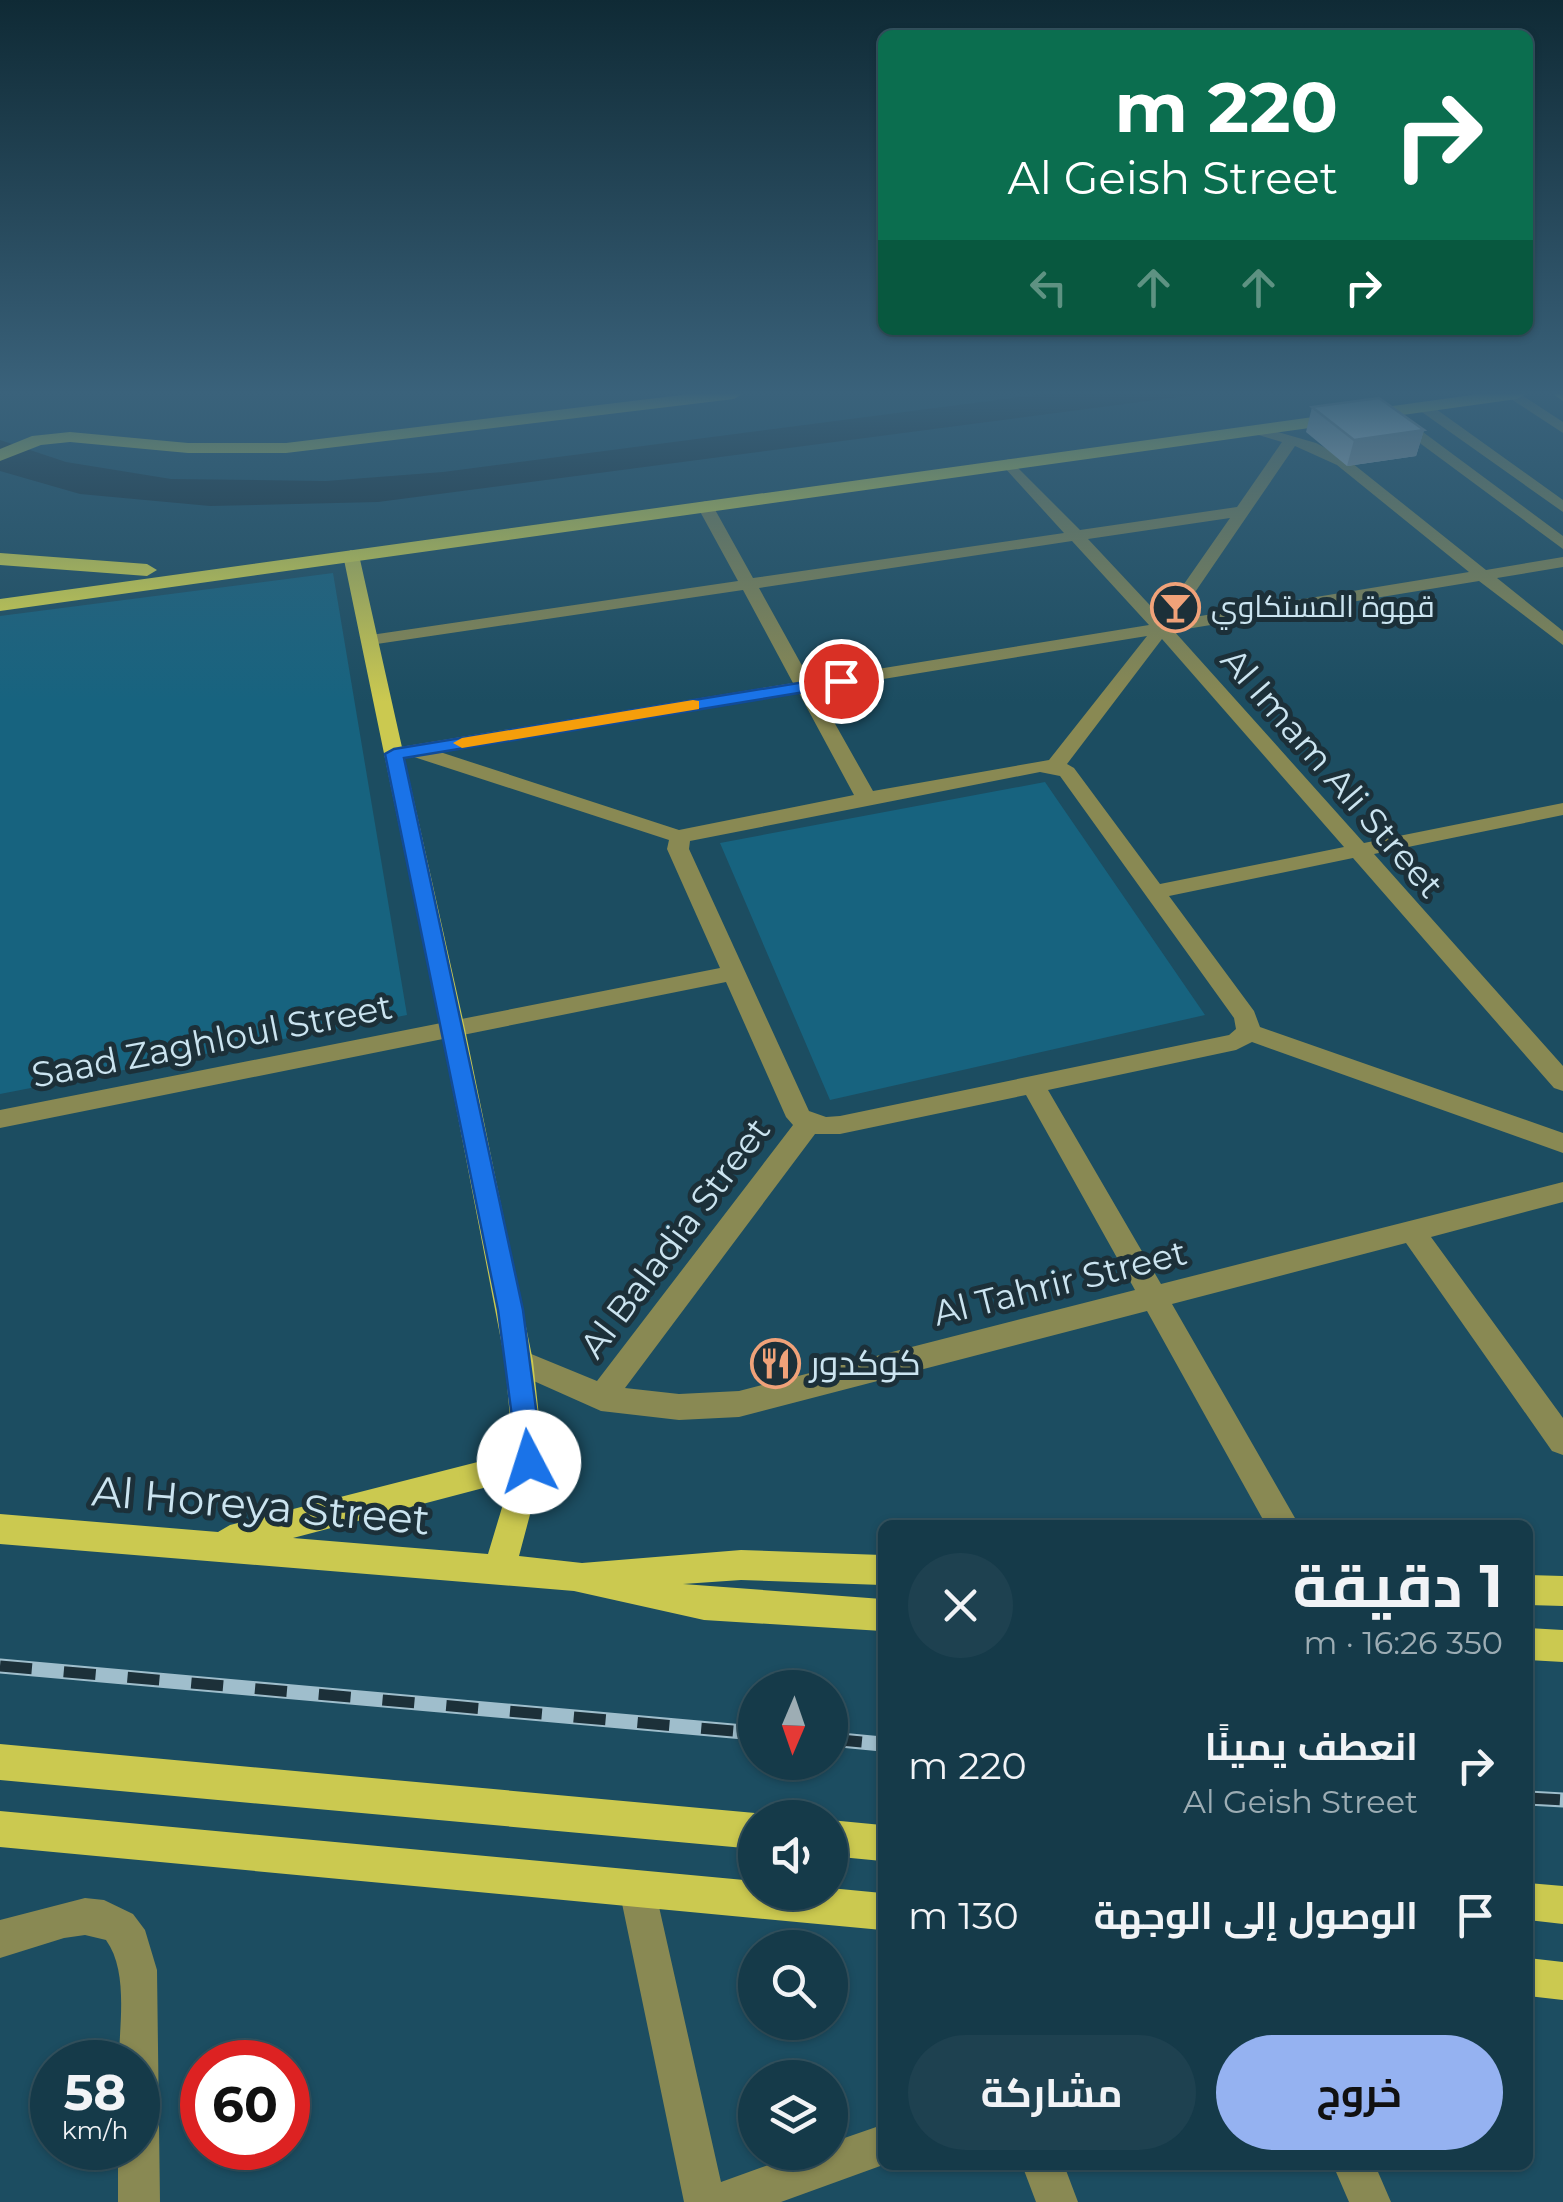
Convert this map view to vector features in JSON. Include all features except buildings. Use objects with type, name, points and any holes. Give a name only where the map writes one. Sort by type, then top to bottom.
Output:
[{"type":"highway","points":[[3,604],[772,497]]},
{"type":"highway","points":[[0,559],[102,568],[235,570]]},
{"type":"main road","points":[[351,555],[370,640],[404,752],[453,1029],[519,1361],[529,1462],[517,1517],[499,1569]]},
{"type":"main road","points":[[211,1545],[529,1462]]},
{"type":"main road","name":"Al Horeya Street","points":[[0,1529],[574,1576],[704,1604],[878,1615]]},
{"type":"main road","name":"Al Horeya Street","points":[[574,1576],[741,1565],[878,1570]]},
{"type":"main road","points":[[1533,1590],[1563,1591]]},
{"type":"main road","points":[[1533,1644],[1563,1646]]},
{"type":"main road","points":[[0,1762],[738,1829]]},
{"type":"main road","points":[[0,1829],[878,1912]]},
{"type":"main road","points":[[848,1840],[878,1843]]},
{"type":"main road","points":[[1533,1902],[1563,1905]]},
{"type":"main road","points":[[1533,1978],[1563,1981]]},
{"type":"street","name":"Al Imam Ali Street","points":[[1041,497],[1563,1082]]},
{"type":"street","points":[[1055,766],[1162,628],[1253,497]]},
{"type":"street","points":[[1385,497],[1563,640]]},
{"type":"street","points":[[1500,497],[1563,544]]},
{"type":"street","points":[[705,506],[866,798]]},
{"type":"street","points":[[370,640],[1244,511]]},
{"type":"street","points":[[404,752],[1563,562]]},
{"type":"street","points":[[404,752],[680,838],[696,830],[1055,766],[1067,772],[1246,1018],[1250,1032]]},
{"type":"street","points":[[1154,892],[1355,850],[1559,814]]},
{"type":"street","points":[[680,838],[678,849],[792,1109],[808,1123],[840,1125],[1236,1042],[1250,1032]]},
{"type":"street","name":"Saad Zaghloul Street","points":[[0,1119],[733,973]]},
{"type":"street","points":[[1250,1032],[1563,1143]]},
{"type":"street","points":[[1033,1085],[1280,1520]]},
{"type":"street","name":"Al Baladia Street","points":[[602,1398],[808,1123]]},
{"type":"street","name":"Al Tahrir Street","points":[[519,1361],[602,1398],[670,1408],[739,1404],[1563,1192]]},
{"type":"street","points":[[1412,1231],[1563,1442]]},
{"type":"street","points":[[636,1889],[704,2202]]},
{"type":"street","points":[[0,1939],[82,1915],[116,1923],[128,1935],[136,1951],[139,2202]]},
{"type":"street","points":[[722,2202],[878,2146]]},
{"type":"street","points":[[1046,2170],[1057,2202]]},
{"type":"street","points":[[1356,2170],[1370,2202]]},
{"type":"shaded area","points":[[110,497],[418,497],[378,502],[210,506]]},
{"type":"shaded area","points":[[333,573],[407,1015],[0,1094],[0,616]]},
{"type":"shaded area","points":[[1045,782],[1205,1015],[830,1100],[720,843]]},
{"type":"railway","points":[[0,1666],[738,1731]]},
{"type":"railway","points":[[848,1741],[878,1744]]},
{"type":"railway","points":[[1533,1798],[1563,1800]]},
{"type":"slow traffic","points":[[462,743],[693,705]]},
{"type":"place","name":"قهوة المستكاوي","points":[[1176,607]]},
{"type":"place","name":"كوكدور","points":[[775,1363]]},
{"type":"route","points":[[529,1462],[510,1310],[394,754],[841,681]]}]
